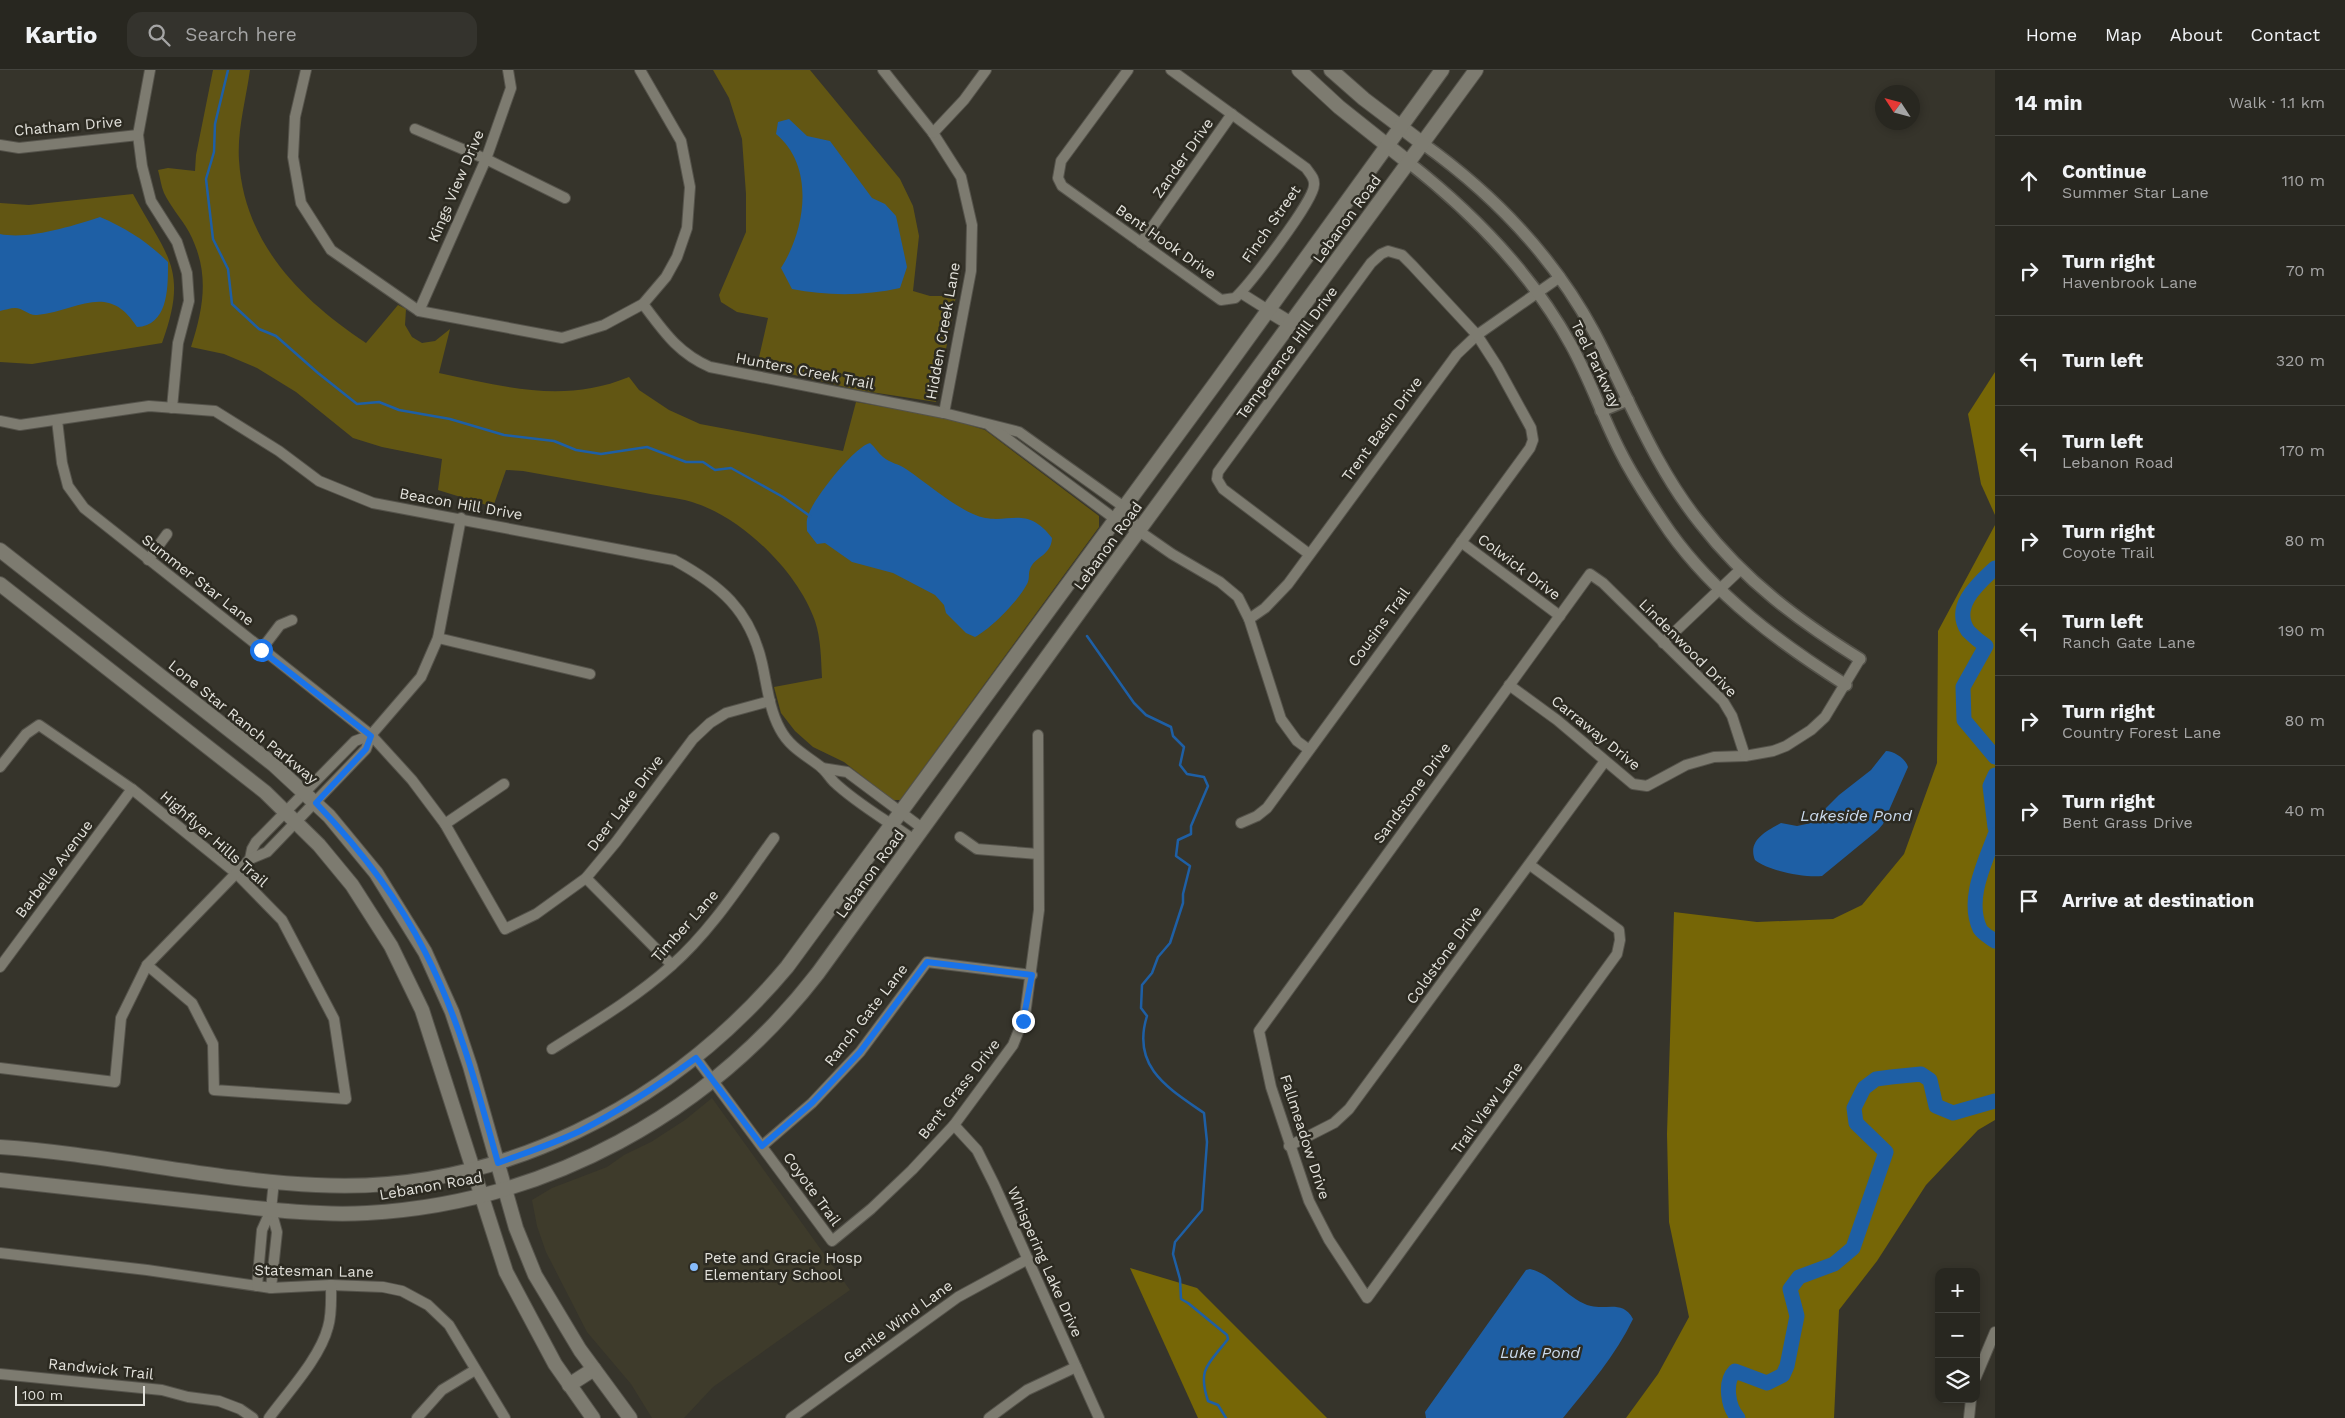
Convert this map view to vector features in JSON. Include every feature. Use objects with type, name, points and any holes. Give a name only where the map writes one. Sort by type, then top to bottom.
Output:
[{"type":"main road","name":"Teel Parkway","points":[[1299,70],[1339,107],[1408,162]]},
{"type":"main road","name":"Teel Parkway","points":[[1330,70],[1422,143]]},
{"type":"main road","name":"Lebanon Road","points":[[0,1147],[197,1174],[274,1182],[317,1185],[366,1185],[408,1181],[473,1170],[498,1163],[557,1141],[604,1118],[638,1098],[696,1058],[749,1009],[787,967],[1442,70]]},
{"type":"main road","name":"Lebanon Road","points":[[0,1180],[271,1210],[366,1213],[425,1206],[505,1189],[568,1166],[623,1141],[678,1108],[714,1081],[798,999],[1476,70]]},
{"type":"main road","points":[[1268,310],[1291,324]]},
{"type":"main road","name":"Lone Star Ranch Parkway","points":[[0,550],[264,756],[311,798],[376,873],[425,952],[455,1021],[518,1235],[535,1275],[571,1336],[630,1418]]},
{"type":"main road","points":[[0,584],[223,758],[292,817],[319,845],[352,886],[380,927],[404,970],[430,1030],[506,1272],[536,1330],[568,1385],[593,1418]]},
{"type":"main road","points":[[568,1385],[594,1369]]},
{"type":"street","points":[[150,70],[138,135],[142,166],[151,200],[176,242],[187,273],[189,301],[178,343],[172,408]]},
{"type":"street","points":[[306,70],[295,117],[293,157],[301,203],[331,250],[419,311],[562,338],[604,325],[643,304],[666,276],[677,257],[687,228],[690,187],[681,141],[640,70]]},
{"type":"street","name":"Kings View Drive","points":[[419,311],[486,159],[511,88],[508,70]]},
{"type":"street","name":"Hidden Creek Lane","points":[[883,70],[933,133],[961,178],[972,225],[971,270],[944,413]]},
{"type":"street","points":[[933,133],[964,100],[986,70]]},
{"type":"street","name":"Bent Hook Drive","points":[[1128,70],[1061,161],[1058,178],[1062,186],[1221,300],[1235,298],[1242,292]]},
{"type":"street","points":[[1171,70],[1232,114]]},
{"type":"street","name":"Finch Street","points":[[1232,114],[1306,168],[1314,178],[1311,197],[1242,292]]},
{"type":"street","name":"Zander Drive","points":[[1141,243],[1232,114]]},
{"type":"street","points":[[415,129],[486,159],[565,198]]},
{"type":"street","name":"Chatham Drive","points":[[0,145],[19,148],[138,135]]},
{"type":"street","name":"Teel Parkway","points":[[1422,143],[1481,189],[1538,250],[1560,277],[1593,330],[1665,472],[1699,522],[1741,569],[1795,617],[1860,659]]},
{"type":"street","name":"Teel Parkway","points":[[1408,162],[1455,199],[1480,223],[1537,291],[1571,345],[1628,468],[1686,553],[1720,588],[1768,631],[1807,660],[1846,685]]},
{"type":"street","name":"Temperence Hill Drive","points":[[1309,554],[1223,489],[1217,479],[1221,467],[1366,271],[1377,257],[1388,251],[1402,255],[1477,335]]},
{"type":"street","name":"Trent Basin Drive","points":[[1249,619],[1276,597],[1449,363],[1477,335],[1537,291],[1560,277]]},
{"type":"street","points":[[1242,292],[1268,310]]},
{"type":"street","name":"Hunters Creek Trail","points":[[643,304],[671,341],[692,359],[710,367],[944,413],[1019,432],[1124,507],[1139,530]]},
{"type":"street","name":"Cousins Trail","points":[[1241,823],[1257,816],[1267,808],[1308,749],[1530,448],[1533,440],[1532,428],[1477,335]]},
{"type":"street","points":[[1601,411],[1628,400]]},
{"type":"street","name":"Beacon Hill Drive","points":[[0,421],[20,425],[149,406],[215,411],[280,451],[319,481],[373,503],[461,518],[674,560],[714,584],[735,603],[747,623],[762,662],[770,702],[780,729],[795,750],[822,768],[834,782],[914,840]]},
{"type":"street","name":"Summer Star Lane","points":[[57,420],[62,463],[68,486],[84,508],[371,736],[412,780],[445,824],[505,929]]},
{"type":"street","name":"Hunters Creek Trail","points":[[985,422],[1115,519],[1139,530],[1230,589],[1244,606],[1281,719],[1297,742],[1308,749]]},
{"type":"street","points":[[0,1068],[115,1082],[120,1018],[147,966],[250,859],[256,842],[292,817],[366,749],[371,736],[420,677],[438,638],[461,518]]},
{"type":"street","points":[[148,560],[167,534]]},
{"type":"street","name":"Colwick Drive","points":[[1461,542],[1560,616]]},
{"type":"street","points":[[1663,643],[1741,569]]},
{"type":"street","name":"Sandstone Drive","points":[[1259,1030],[1590,574]]},
{"type":"street","name":"Lindenwood Drive","points":[[1590,574],[1603,583],[1723,701],[1732,716],[1745,756]]},
{"type":"street","points":[[261,650],[280,625],[292,620]]},
{"type":"street","points":[[438,638],[590,674]]},
{"type":"street","name":"Carraway Drive","points":[[1509,685],[1557,720],[1633,784],[1647,786],[1686,765],[1714,757],[1745,756],[1773,751],[1786,746],[1811,730],[1825,717],[1860,659]]},
{"type":"street","name":"Deer Lake Drive","points":[[505,929],[536,914],[586,878],[616,842],[693,738],[710,723],[726,713],[770,702]]},
{"type":"street","name":"Highflyer Hills Trail","points":[[0,767],[26,734],[39,725],[132,789],[236,873],[282,920],[334,1019],[346,1099],[214,1090],[212,1044],[192,1003],[147,966]]},
{"type":"street","name":"Bent Grass Drive","points":[[832,1241],[888,1193],[954,1125],[1013,1045],[1025,1014],[1032,975],[1039,910],[1038,736]]},
{"type":"street","name":"Coldstone Drive","points":[[1289,1146],[1334,1123],[1349,1109],[1606,761]]},
{"type":"street","name":"Beacon Hill Drive","points":[[822,768],[847,772],[922,828]]},
{"type":"street","points":[[445,824],[504,784]]},
{"type":"street","name":"Barbelle Avenue","points":[[0,967],[132,789]]},
{"type":"street","name":"Timber Lane","points":[[552,1049],[629,1000],[672,966],[713,921],[774,838]]},
{"type":"street","points":[[960,838],[977,849],[1038,854]]},
{"type":"street","name":"Trail View Lane","points":[[1366,1298],[1617,954],[1620,940],[1619,930],[1530,865]]},
{"type":"street","points":[[586,878],[672,966]]},
{"type":"street","name":"Ranch Gate Lane","points":[[762,1146],[812,1103],[860,1052],[927,962],[1032,975]]},
{"type":"street","name":"Fallmeadow Drive","points":[[1259,1030],[1271,1087],[1309,1202],[1329,1240],[1366,1298]]},
{"type":"street","name":"Coyote Trail","points":[[696,1058],[832,1241]]},
{"type":"street","name":"Whispering Lake Drive","points":[[954,1125],[977,1150],[1099,1418]]},
{"type":"street","points":[[257,1286],[262,1230],[271,1210],[274,1182]]},
{"type":"street","points":[[271,1210],[277,1232],[271,1288]]},
{"type":"street","name":"Statesman Lane","points":[[0,1253],[147,1270],[271,1288],[331,1285],[383,1287],[402,1291],[420,1299],[436,1310],[449,1325],[505,1418]]},
{"type":"street","name":"Gentle Wind Lane","points":[[791,1418],[951,1302],[975,1286],[1028,1259]]},
{"type":"street","points":[[269,1418],[316,1353],[325,1337],[331,1313],[331,1285]]},
{"type":"street","points":[[1980,1368],[1995,1332]]},
{"type":"street","points":[[989,1418],[1027,1390],[1076,1367]]},
{"type":"street","points":[[417,1418],[442,1390],[475,1370]]},
{"type":"street","name":"Randwick Trail","points":[[0,1374],[162,1390],[188,1398],[219,1401],[240,1409],[253,1418]]},
{"type":"street","points":[[1969,1418],[1971,1403]]},
{"type":"shaded area","points":[[213,70],[250,70],[241,126],[239,160],[243,190],[252,217],[264,243],[298,288],[319,308],[366,343],[398,305],[406,309],[405,325],[412,337],[422,343],[435,341],[450,329],[439,373],[511,388],[558,391],[581,390],[629,377],[639,390],[669,410],[700,424],[843,451],[856,402],[946,418],[985,430],[1099,516],[1099,527],[900,800],[893,800],[844,762],[813,747],[795,731],[781,713],[774,687],[822,678],[817,628],[807,602],[782,566],[748,533],[730,520],[711,509],[686,500],[523,471],[506,470],[493,507],[438,490],[442,459],[382,447],[353,438],[296,392],[257,368],[224,354],[191,347],[202,303],[203,289],[200,261],[189,232],[164,193],[158,170],[168,168],[195,171],[196,155]]},
{"type":"shaded area","points":[[713,70],[810,70],[900,179],[913,206],[919,236],[913,291],[930,296],[956,296],[936,402],[858,390],[757,366],[768,318],[737,312],[721,302],[719,295],[746,232],[746,194],[742,139],[729,98]]},
{"type":"shaded area","points":[[133,194],[164,249],[174,280],[174,297],[170,318],[162,343],[32,364],[0,362],[0,203],[29,205]]},
{"type":"shaded area","points":[[1995,372],[1995,515],[1981,484],[1968,414]]},
{"type":"shaded area","points":[[1995,525],[1995,1120],[1978,1130],[1926,1185],[1877,1261],[1839,1310],[1834,1418],[1626,1418],[1658,1374],[1689,1317],[1669,1222],[1667,1134],[1674,912],[1757,922],[1833,919],[1862,905],[1904,854],[1937,763],[1938,631]]},
{"type":"shaded area","name":"Pete and Gracie Hosp Elementary School","points":[[712,1098],[850,1290],[713,1387],[684,1418],[652,1418],[631,1384],[587,1332],[546,1252],[537,1226],[532,1200],[552,1188],[607,1167],[624,1155],[651,1142],[685,1120]]},
{"type":"shaded area","points":[[1130,1268],[1197,1288],[1327,1418],[1198,1418]]},
{"type":"water","points":[[789,119],[807,136],[830,141],[872,198],[885,204],[896,216],[907,267],[900,288],[873,293],[846,294],[792,289],[781,268],[790,252],[801,217],[801,180],[797,163],[788,147],[776,134],[778,122]]},
{"type":"water","points":[[100,217],[136,236],[168,262],[167,293],[161,312],[155,319],[148,325],[137,327],[126,313],[115,305],[103,302],[92,302],[37,315],[15,308],[0,311],[0,234],[37,234]]},
{"type":"water","points":[[870,443],[886,459],[906,469],[964,510],[985,518],[1023,518],[1042,527],[1052,538],[1049,549],[1032,565],[1029,571],[1028,582],[1018,598],[996,621],[975,637],[966,633],[946,613],[944,605],[935,595],[893,573],[852,562],[825,543],[817,544],[807,531],[808,516],[817,498],[845,463],[863,446]]},
{"type":"water","name":"Lakeside Pond","points":[[1886,751],[1893,752],[1899,756],[1908,767],[1883,824],[1878,830],[1822,876],[1787,873],[1755,860],[1754,847],[1760,837],[1781,823],[1797,826],[1811,823],[1839,795],[1871,770]]},
{"type":"water","name":"Luke Pond","points":[[1530,1269],[1545,1276],[1583,1303],[1597,1307],[1620,1308],[1629,1313],[1633,1319],[1610,1358],[1563,1418],[1426,1418],[1425,1412],[1526,1270]]},
{"type":"waterway","points":[[228,70],[215,124],[214,152],[206,179],[213,239],[228,269],[232,304],[259,329],[276,336],[357,404],[379,402],[399,410],[450,419],[504,435],[554,441],[576,450],[601,454],[647,447],[686,462],[703,462],[715,470],[731,468],[783,497],[810,516]]},
{"type":"waterway","points":[[1995,568],[1969,596],[1963,613],[1968,631],[1986,646],[1963,687],[1964,720],[1995,757]]},
{"type":"waterway","points":[[1087,636],[1134,703],[1146,715],[1171,727],[1173,736],[1184,747],[1180,765],[1187,774],[1204,777],[1208,786],[1191,826],[1191,834],[1178,840],[1176,856],[1190,866],[1183,894],[1183,903],[1170,943],[1158,957],[1152,973],[1142,985],[1141,1008],[1147,1016],[1143,1034],[1144,1049],[1149,1063],[1166,1085],[1204,1113],[1207,1142],[1202,1210],[1175,1242],[1173,1254],[1180,1279],[1181,1299],[1227,1335],[1228,1339],[1210,1361],[1204,1373],[1208,1401],[1218,1405],[1226,1418]]},
{"type":"waterway","points":[[1995,775],[1990,786],[1995,827]]},
{"type":"waterway","points":[[1995,835],[1978,881],[1975,906],[1980,929],[1995,941]]},
{"type":"waterway","points":[[1738,1418],[1732,1408],[1728,1388],[1729,1381],[1735,1371],[1767,1383],[1783,1375],[1787,1366],[1797,1316],[1790,1289],[1799,1277],[1834,1264],[1853,1248],[1886,1152],[1856,1123],[1854,1108],[1864,1088],[1876,1079],[1921,1074],[1930,1080],[1936,1106],[1953,1113],[1995,1101]]},
{"type":"place","name":"Pete and Gracie Hosp Elementary School","points":[[694,1267]]},
{"type":"route","points":[[261,650],[371,736],[366,749],[316,803],[344,833],[376,873],[410,924],[425,952],[452,1012],[498,1163],[557,1141],[604,1118],[638,1098],[696,1058],[762,1146],[812,1103],[860,1052],[927,962],[1032,975],[1023,1021]]}]
